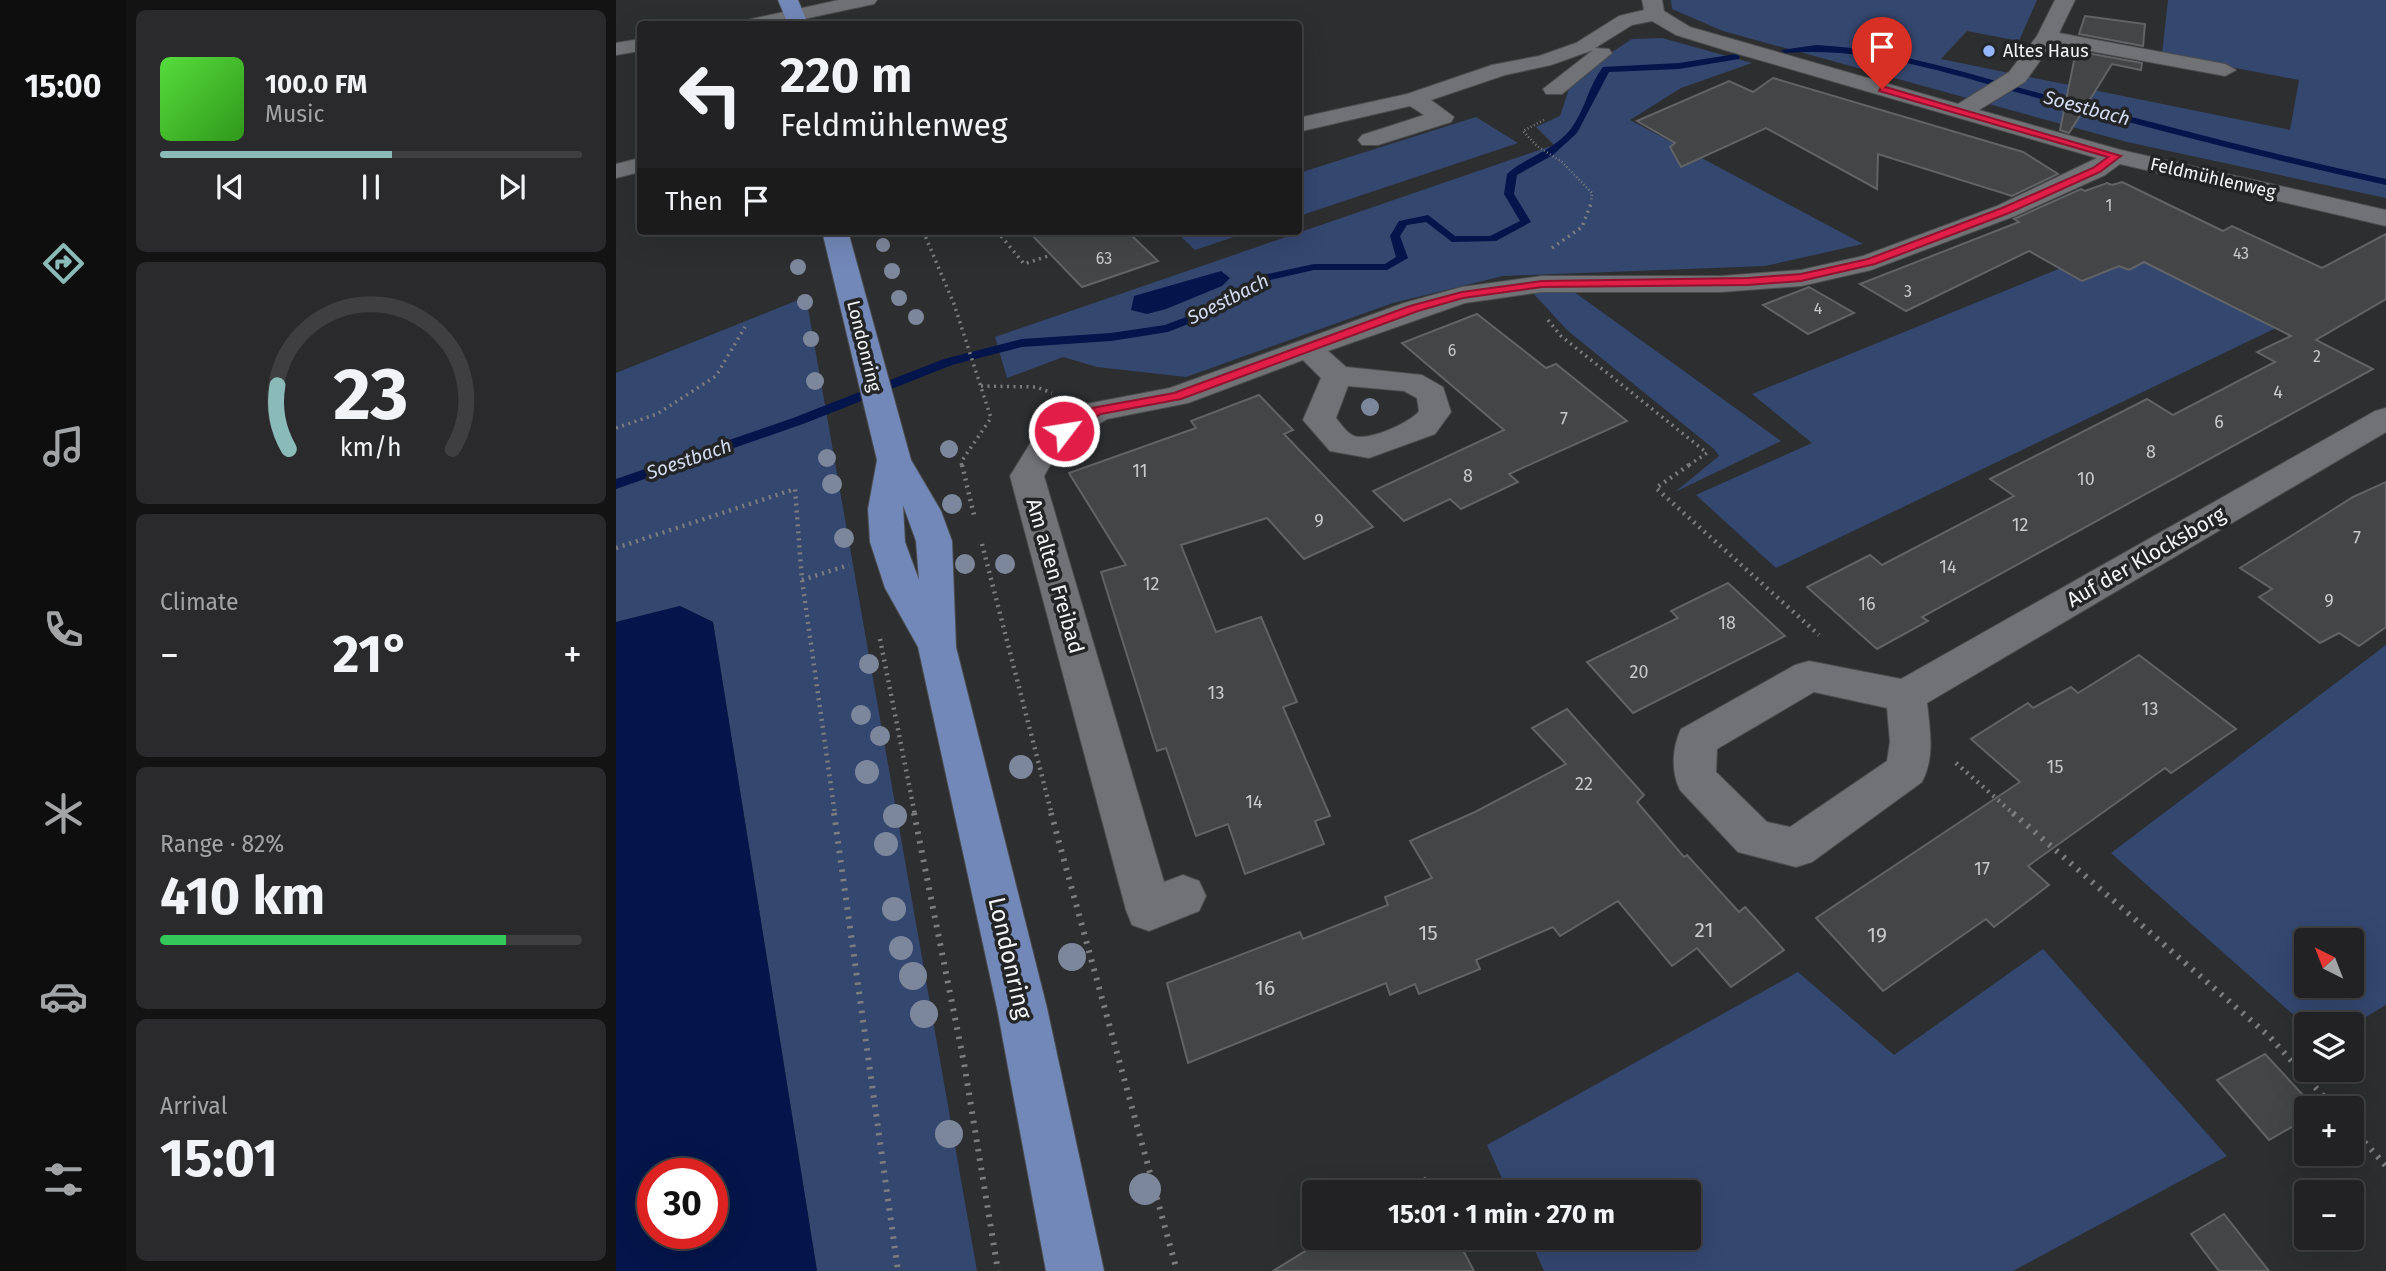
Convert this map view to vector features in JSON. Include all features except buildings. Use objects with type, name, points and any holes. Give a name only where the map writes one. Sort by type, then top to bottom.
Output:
[{"type":"main road","name":"Londonring","points":[[836,235],[894,460],[885,524],[891,553],[898,578],[937,647],[1022,1008],[1075,1271]]},
{"type":"street","points":[[766,21],[867,0]]},
{"type":"street","points":[[1961,112],[2017,77],[2047,37],[2065,0]]},
{"type":"street","points":[[1302,124],[1413,99],[1500,70],[1544,61],[1583,47],[1626,20],[1653,7]]},
{"type":"street","name":"Feldmühlenweg","points":[[1653,7],[1683,31],[1961,112],[2116,156],[2386,218]]},
{"type":"street","points":[[1554,89],[1584,64],[1632,35],[1683,31]]},
{"type":"street","points":[[2047,37],[2225,70]]},
{"type":"street","points":[[616,49],[637,46]]},
{"type":"street","points":[[1370,140],[1443,117],[1413,99]]},
{"type":"street","name":"Am alten Freibad","points":[[1183,896],[1149,910],[1027,476],[1048,440],[1097,411],[1177,396],[1414,309],[1462,295],[1522,286],[1623,282],[1721,284],[1801,278],[1871,262],[2006,211],[2096,170],[2116,156]]},
{"type":"street","points":[[616,171],[637,166]]},
{"type":"street","points":[[1308,349],[1337,376]]},
{"type":"street","name":"Auf der Klocksborg","points":[[1906,696],[2386,418]]},
{"type":"street","points":[[1809,676],[1906,696],[1911,742],[1907,770],[1796,848],[1754,838],[1695,778],[1696,741],[1809,676]]},
{"type":"path","points":[[1537,146],[1562,162],[1592,193],[1592,213],[1580,230],[1523,269],[1524,294],[1561,336],[1707,453],[1656,488],[1829,644],[1840,682]]},
{"type":"path","points":[[925,235],[968,345],[991,418],[961,462],[978,528]]},
{"type":"path","points":[[1000,235],[1024,264],[1051,255]]},
{"type":"path","points":[[616,428],[657,414],[716,376],[745,327]]},
{"type":"path","points":[[981,386],[1036,387],[1097,411]]},
{"type":"path","points":[[616,548],[795,489],[802,579],[898,1271]]},
{"type":"path","points":[[981,541],[1077,912],[1177,1271]]},
{"type":"path","points":[[878,628],[964,1063],[998,1271]]},
{"type":"path","points":[[1911,742],[1964,767],[2269,1037],[2323,1096]]},
{"type":"path","points":[[2364,1141],[2386,1166]]},
{"type":"shaded area","points":[[1671,0],[2037,0],[2019,41],[1967,31],[1941,59],[2290,130],[2299,80],[2162,54],[2168,0],[2386,0],[2386,198],[2127,142],[1723,31],[1672,9]]},
{"type":"shaded area","points":[[1662,38],[1752,63],[1681,88],[1630,120],[1863,244],[1765,266],[1503,276],[1393,303],[1186,377],[1097,367],[1063,357],[1007,378],[995,337],[1292,235],[1302,235],[1302,232],[1554,145],[1536,127],[1560,116],[1569,89],[1583,71],[1632,39]]},
{"type":"shaded area","points":[[1476,117],[1518,143],[1302,215],[1302,172]]},
{"type":"shaded area","points":[[1179,235],[1240,235],[1195,250]]},
{"type":"shaded area","points":[[2132,239],[2345,295],[1776,568],[1696,495],[1812,443],[1752,394]]},
{"type":"shaded area","points":[[1221,271],[1230,278],[1222,286],[1166,309],[1147,314],[1131,310],[1134,296]]},
{"type":"shaded area","points":[[1570,289],[1781,441],[1675,492],[1719,456],[1714,449],[1568,331],[1532,292]]},
{"type":"shaded area","points":[[806,297],[977,1271],[817,1271],[713,622],[680,606],[616,622],[616,373]]},
{"type":"shaded area","points":[[680,606],[713,622],[817,1271],[616,1271],[616,622]]},
{"type":"shaded area","points":[[2386,645],[2386,1005],[2364,1018],[2364,1012],[2294,1012],[2294,1015],[2111,853]]},
{"type":"shaded area","points":[[2043,949],[2227,1156],[2013,1271],[1544,1271],[1535,1250],[1701,1250],[1701,1180],[1503,1180],[1487,1145],[1798,972],[1894,1055]]},
{"type":"waterway","name":"Soestbach","points":[[1785,50],[1816,48],[1878,53],[1940,67],[2207,140],[2386,182]]},
{"type":"waterway","name":"Soestbach","points":[[616,484],[798,421],[948,362],[1022,343],[1111,337],[1168,328],[1217,309],[1262,278],[1314,267],[1387,267],[1402,258],[1395,236],[1403,223],[1428,218],[1452,239],[1492,239],[1526,222],[1509,194],[1512,174],[1567,139],[1584,115],[1606,69],[1679,66],[1736,57]]},
{"type":"place","name":"Altes Haus","points":[[1989,51]]},
{"type":"route","points":[[1064,431],[1097,411],[1177,396],[1414,309],[1462,295],[1542,284],[1721,284],[1801,278],[1871,262],[2006,211],[2096,170],[2116,156],[1882,89]]}]
